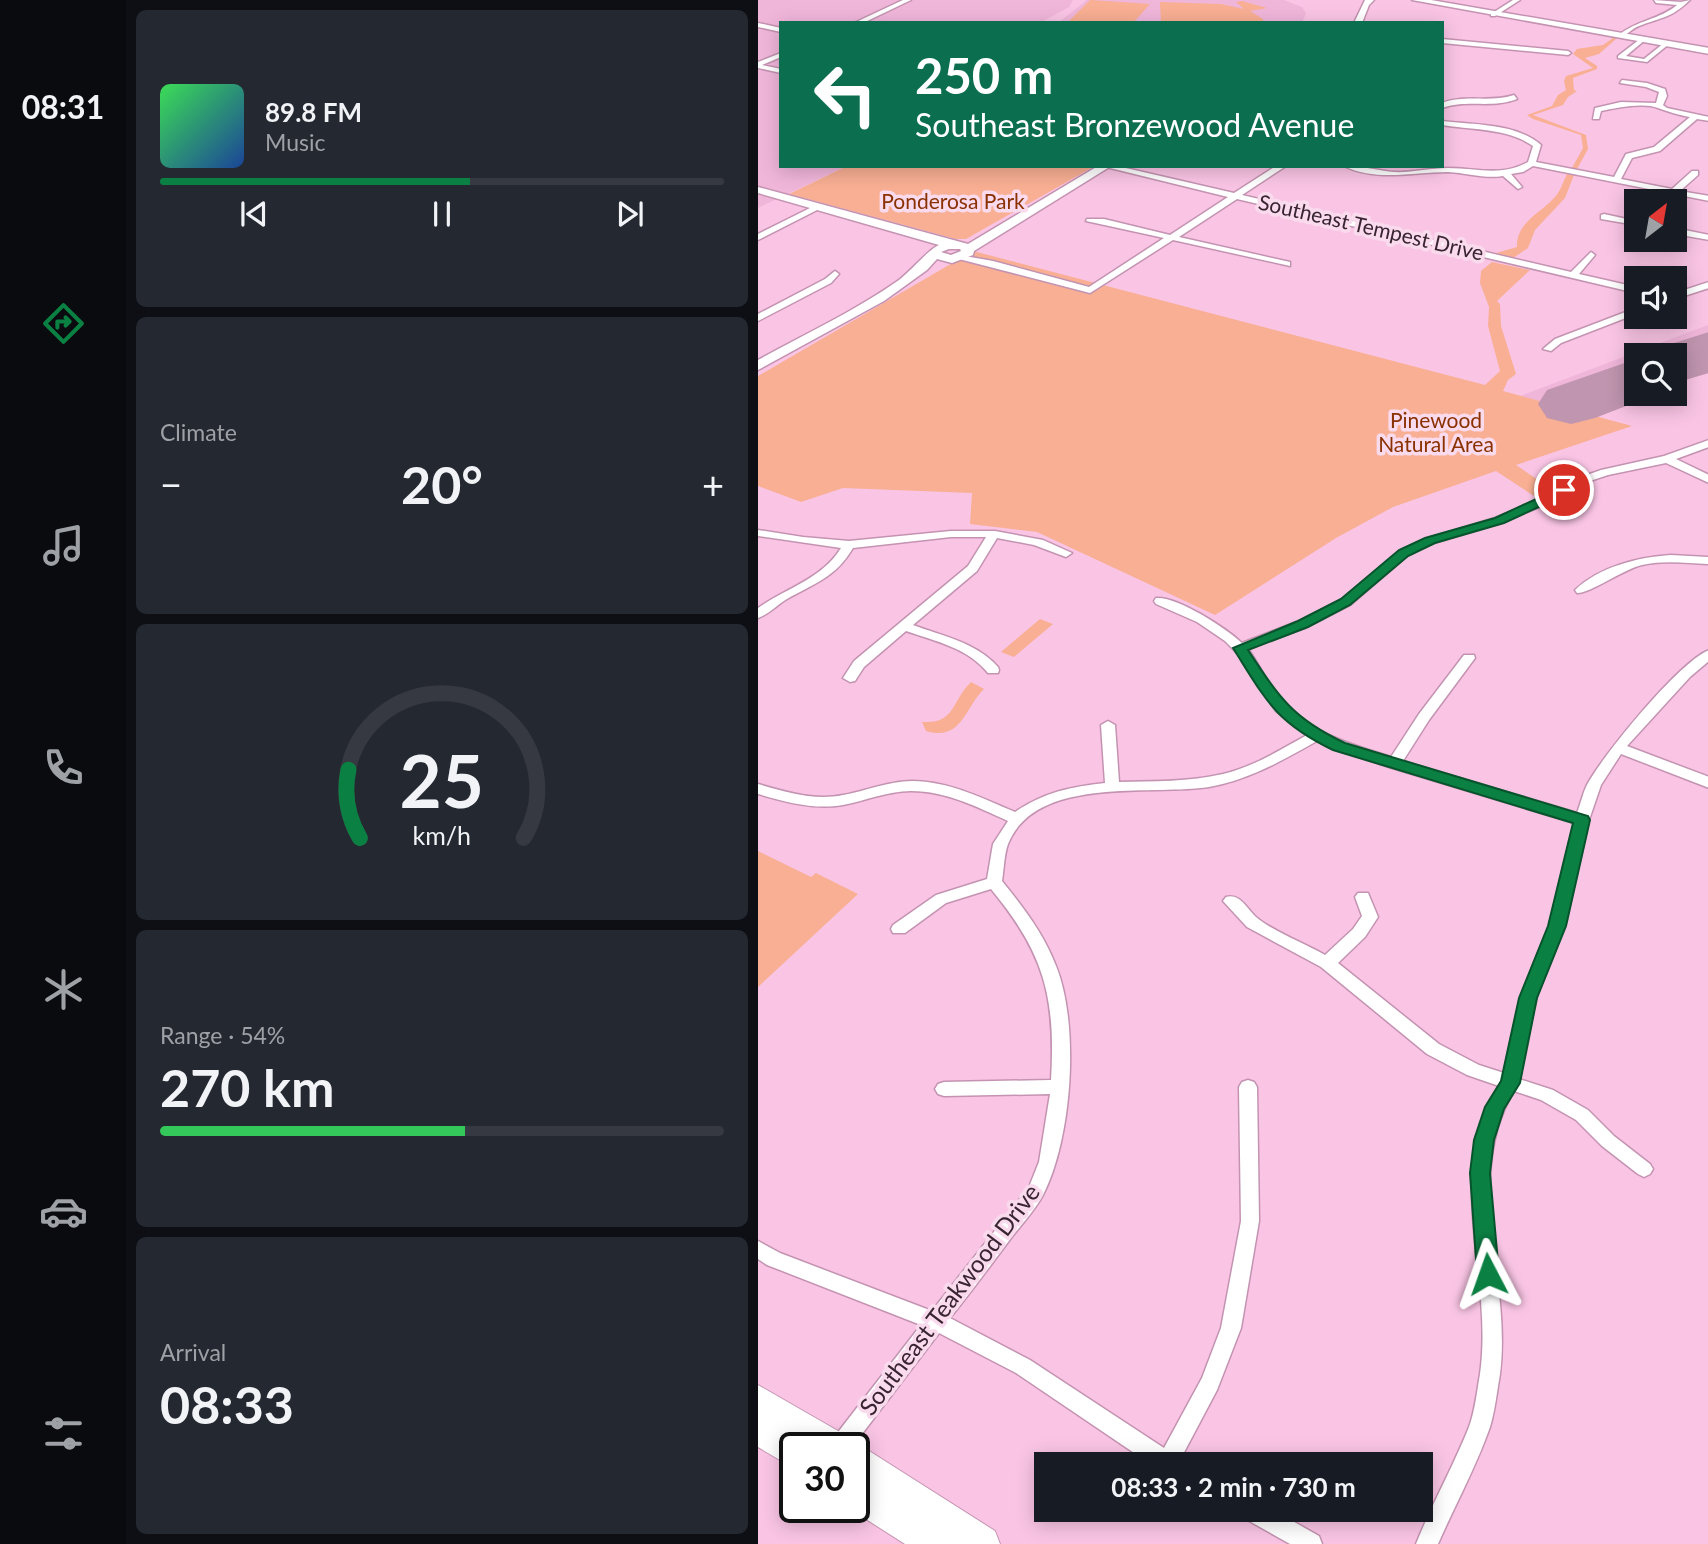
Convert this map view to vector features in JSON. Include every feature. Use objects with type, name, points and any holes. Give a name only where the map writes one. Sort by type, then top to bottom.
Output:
[{"type":"main road","points":[[1362,0],[1362,13]]},
{"type":"main road","points":[[1359,21],[1365,4],[1370,0]]},
{"type":"main road","points":[[1416,0],[1708,51]]},
{"type":"main road","points":[[1427,0],[1447,6]]},
{"type":"main road","points":[[888,291],[903,287],[1103,168]]},
{"type":"main road","points":[[758,190],[913,234],[960,251]]},
{"type":"main road","points":[[913,234],[935,252],[960,251]]},
{"type":"main road","points":[[758,366],[888,291],[928,265],[935,252]]},
{"type":"main road","points":[[758,1401],[809,1432]]},
{"type":"main road","points":[[758,1427],[779,1441]]},
{"type":"main road","points":[[870,1471],[982,1544]]},
{"type":"main road","points":[[870,1501],[936,1544]]},
{"type":"street","points":[[861,21],[908,0]]},
{"type":"street","points":[[1494,15],[1517,0]]},
{"type":"street","points":[[1656,1],[1684,2]]},
{"type":"street","points":[[1621,36],[1634,26],[1668,16],[1684,2]]},
{"type":"street","points":[[758,25],[779,30]]},
{"type":"street","points":[[1642,40],[1620,57],[1645,61],[1666,44]]},
{"type":"street","points":[[1444,41],[1568,53]]},
{"type":"street","points":[[758,65],[779,56]]},
{"type":"street","points":[[758,65],[779,70]]},
{"type":"street","points":[[1622,82],[1647,85],[1662,91],[1659,105]]},
{"type":"street","points":[[1444,105],[1464,99],[1502,102],[1514,97]]},
{"type":"street","points":[[1596,117],[1598,110],[1609,106],[1659,105],[1665,110],[1708,119]]},
{"type":"street","points":[[1616,180],[1630,156],[1657,149],[1695,117]]},
{"type":"street","points":[[1444,123],[1524,137],[1537,145],[1532,163]]},
{"type":"street","points":[[1444,167],[1506,174],[1532,163],[1660,189]]},
{"type":"street","name":"Southeast Tempest Drive","points":[[1115,168],[1624,287]]},
{"type":"street","points":[[960,251],[993,264],[1090,290],[1279,168]]},
{"type":"street","points":[[1360,168],[1394,174],[1434,168]]},
{"type":"street","points":[[1677,189],[1695,173]]},
{"type":"street","points":[[1506,174],[1518,187]]},
{"type":"street","points":[[1687,195],[1708,199]]},
{"type":"street","points":[[758,237],[819,207]]},
{"type":"street","points":[[1604,218],[1624,221]]},
{"type":"street","points":[[1090,221],[1287,264]]},
{"type":"street","points":[[1687,234],[1708,238]]},
{"type":"street","points":[[1574,274],[1592,255]]},
{"type":"street","points":[[759,317],[828,281],[835,274]]},
{"type":"street","points":[[1687,292],[1708,285]]},
{"type":"street","points":[[1548,349],[1558,341],[1624,316]]},
{"type":"street","points":[[1240,648],[1303,624],[1345,602],[1404,553],[1430,541],[1499,520],[1551,498],[1577,482],[1605,472],[1667,459],[1708,443]]},
{"type":"street","points":[[1667,459],[1708,480]]},
{"type":"street","points":[[758,533],[794,540],[848,545],[953,534],[993,536],[1026,539],[1066,554]]},
{"type":"street","points":[[850,678],[859,664],[973,568],[993,536]]},
{"type":"street","points":[[758,614],[781,598],[823,576],[838,563],[848,545]]},
{"type":"street","points":[[1580,590],[1623,566],[1648,559],[1708,562]]},
{"type":"street","points":[[1160,601],[1217,627],[1240,648],[1274,701],[1293,720],[1316,736],[1394,764],[1582,820]]},
{"type":"street","points":[[904,626],[972,652],[988,662],[993,670]]},
{"type":"street","points":[[1427,1544],[1480,1425],[1490,1372],[1491,1324],[1480,1173],[1484,1140],[1495,1107],[1510,1083],[1528,998],[1557,926],[1582,820],[1594,785],[1618,748],[1685,674],[1708,654]]},
{"type":"street","points":[[1394,764],[1424,717],[1469,658]]},
{"type":"street","points":[[1108,725],[1112,785]]},
{"type":"street","points":[[899,929],[941,899],[994,882],[995,859],[1002,837],[1015,818],[1048,799],[1112,785],[1208,782],[1259,769],[1316,736]]},
{"type":"street","points":[[1618,748],[1708,783]]},
{"type":"street","points":[[758,789],[802,802],[840,800],[889,788],[913,786],[957,794],[1015,818]]},
{"type":"street","name":"Southeast Teakwood Drive","points":[[850,1432],[1035,1193],[1049,1160],[1059,1087],[1059,1011],[1050,968],[1020,912],[994,882]]},
{"type":"street","points":[[1327,963],[1359,933],[1370,917],[1363,897]]},
{"type":"street","points":[[1231,901],[1252,923],[1327,963],[1406,1030],[1433,1049],[1473,1070],[1547,1095],[1582,1115],[1608,1141],[1644,1169]]},
{"type":"street","points":[[944,1089],[1059,1087]]},
{"type":"street","points":[[1176,1452],[1210,1383],[1231,1328],[1250,1221],[1248,1087]]},
{"type":"street","points":[[758,1249],[774,1259],[935,1321],[1001,1353],[1063,1390],[1153,1452]]},
{"type":"street","points":[[1273,1522],[1311,1544]]},
{"type":"shaded area","points":[[758,0],[1073,0],[1069,7],[1044,21],[779,21],[779,168],[843,168],[758,208]]},
{"type":"shaded area","points":[[1087,0],[1284,0],[1302,7],[1306,13],[1303,21],[1061,21]]},
{"type":"shaded area","points":[[1708,325],[1708,365],[1687,373],[1687,343],[1660,343]]},
{"type":"shaded area","points":[[1624,357],[1624,398],[1583,413],[1520,396]]},
{"type":"green space","points":[[1090,0],[1150,4],[1135,21],[1069,21]]},
{"type":"green space","points":[[1242,1],[1267,8],[1250,11],[1263,21],[1161,21],[1160,2],[1221,4],[1244,9],[1236,2]]},
{"type":"green space","points":[[1617,38],[1599,54],[1585,58],[1597,66],[1597,69],[1573,78],[1574,90],[1577,91],[1568,97],[1563,105],[1533,115],[1586,135],[1588,149],[1577,169],[1572,168],[1583,148],[1581,135],[1527,115],[1552,106],[1558,95],[1566,90],[1566,76],[1593,68],[1573,54],[1577,49],[1603,45]]},
{"type":"green space","name":"Ponderosa Park","points":[[843,168],[1091,168],[966,239],[956,239],[789,194]]},
{"type":"green space","points":[[1567,174],[1574,175],[1565,198],[1535,230],[1528,248],[1513,258],[1496,253],[1517,247],[1524,225],[1555,197]]},
{"type":"green space","name":"Pinewood Natural Area","points":[[973,251],[1485,385],[1500,371],[1488,326],[1489,307],[1480,283],[1481,271],[1492,262],[1530,270],[1497,301],[1500,304],[1501,326],[1516,374],[1508,380],[1503,391],[1632,426],[1516,465],[1550,488],[1534,496],[1496,471],[1393,507],[1336,538],[1215,615],[1037,532],[970,524],[972,493],[843,488],[801,502],[758,486],[758,376]]},
{"type":"green space","points":[[1040,619],[1053,624],[1014,657],[1001,652]]},
{"type":"green space","points":[[971,682],[984,689],[961,721],[948,732],[926,731],[922,722],[933,722],[947,715]]},
{"type":"green space","points":[[758,851],[811,877],[816,873],[858,894],[758,987]]},
{"type":"runway","points":[[1687,359],[1709,351]]},
{"type":"runway","points":[[1571,404],[1624,384]]},
{"type":"route","points":[[1488,1274],[1480,1173],[1484,1140],[1495,1107],[1510,1083],[1528,998],[1557,926],[1582,820],[1339,746],[1316,736],[1293,720],[1274,701],[1240,648],[1303,624],[1345,602],[1404,553],[1430,541],[1499,520],[1564,490]]}]
